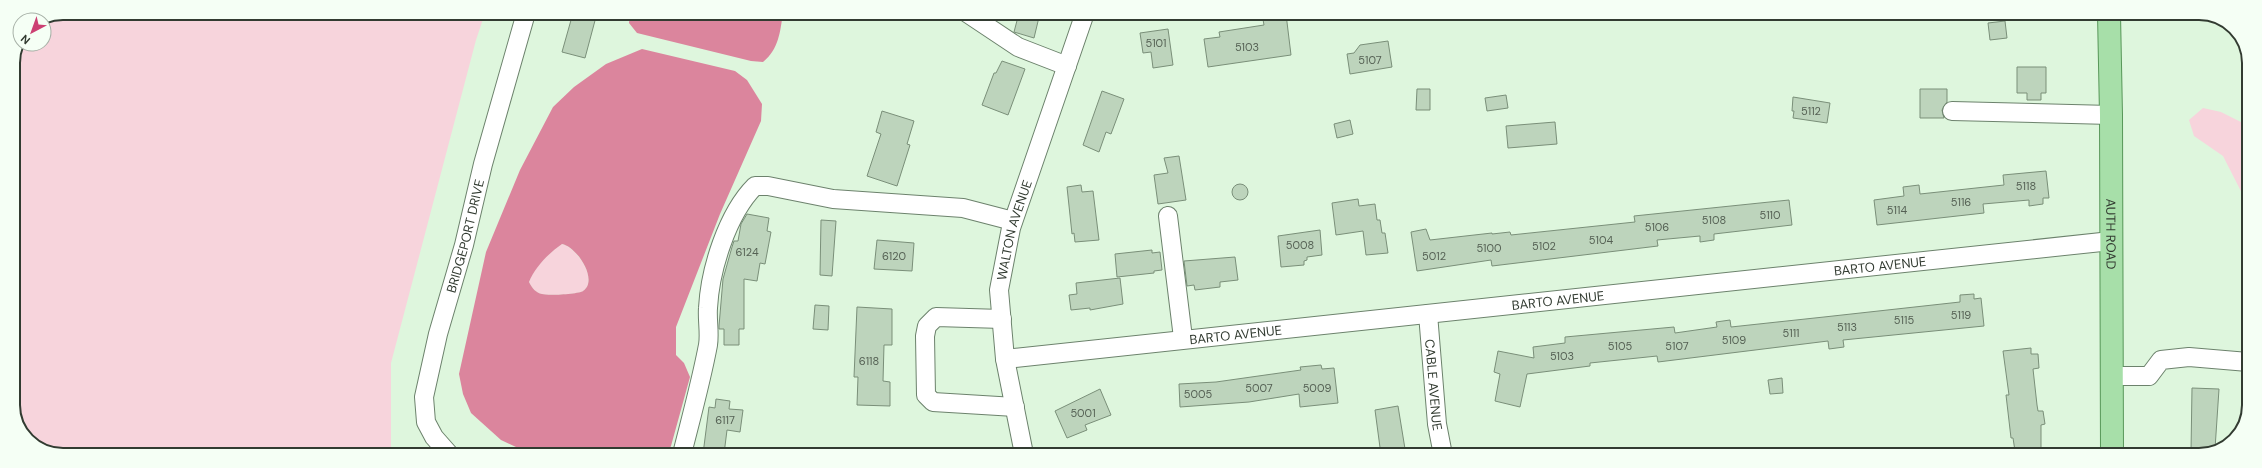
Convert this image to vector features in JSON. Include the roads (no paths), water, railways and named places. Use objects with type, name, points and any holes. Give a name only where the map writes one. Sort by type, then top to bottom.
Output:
[{"type":"main road","name":"AUTH ROAD","points":[[2109,20],[2111,114],[2112,448]]},
{"type":"street","name":"BRIDGEPORT DRIVE","points":[[444,448],[434,437],[426,422],[424,397],[438,334],[464,245],[483,164],[524,20]]},
{"type":"street","points":[[978,20],[1018,47],[1067,66]]},
{"type":"street","name":"WALTON AVENUE","points":[[1023,448],[1005,359],[999,290],[1013,221],[1083,20]]},
{"type":"street","points":[[1952,111],[2111,114]]},
{"type":"street","points":[[683,448],[708,343],[708,307],[716,263],[729,222],[746,195],[755,186],[768,186],[833,199],[963,208],[1013,221]]},
{"type":"street","points":[[1168,216],[1183,338]]},
{"type":"street","name":"BARTO AVENUE","points":[[1005,359],[1183,338],[1428,314],[2111,241]]},
{"type":"street","name":"CABLE AVENUE","points":[[1428,314],[1437,424],[1442,448]]},
{"type":"street","points":[[1002,319],[936,317],[927,326],[925,336],[926,395],[933,402],[1015,407]]},
{"type":"street","points":[[2111,376],[2149,376],[2161,360],[2190,357],[2242,361]]}]
